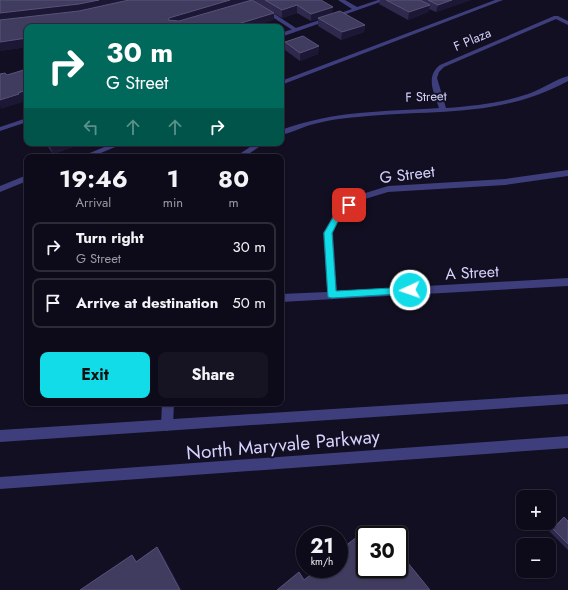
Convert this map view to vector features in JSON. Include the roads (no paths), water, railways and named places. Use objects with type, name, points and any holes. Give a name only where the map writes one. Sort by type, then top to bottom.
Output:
[{"type":"street","points":[[341,0],[357,9]]},
{"type":"street","points":[[284,34],[383,0]]},
{"type":"street","points":[[284,82],[500,0]]},
{"type":"street","points":[[254,4],[296,30]]},
{"type":"street","name":"F Plaza","points":[[443,110],[434,78],[436,72],[442,66],[556,17],[568,23]]},
{"type":"street","name":"F Street","points":[[284,132],[311,123],[341,117],[392,112],[489,106],[517,100],[538,93],[568,78]]},
{"type":"street","points":[[0,129],[24,121]]},
{"type":"street","points":[[92,154],[113,146]]},
{"type":"street","points":[[244,154],[256,146]]},
{"type":"street","name":"G Street","points":[[332,295],[328,233],[337,216],[349,205],[362,197],[388,189],[505,182],[535,179],[568,173]]},
{"type":"street","points":[[0,189],[24,179]]},
{"type":"street","name":"A Street","points":[[284,298],[568,282]]},
{"type":"street","name":"North Maryvale Parkway","points":[[0,436],[568,399]]},
{"type":"street","points":[[167,425],[168,406]]},
{"type":"street","name":"North Maryvale Parkway","points":[[0,483],[568,442]]}]
